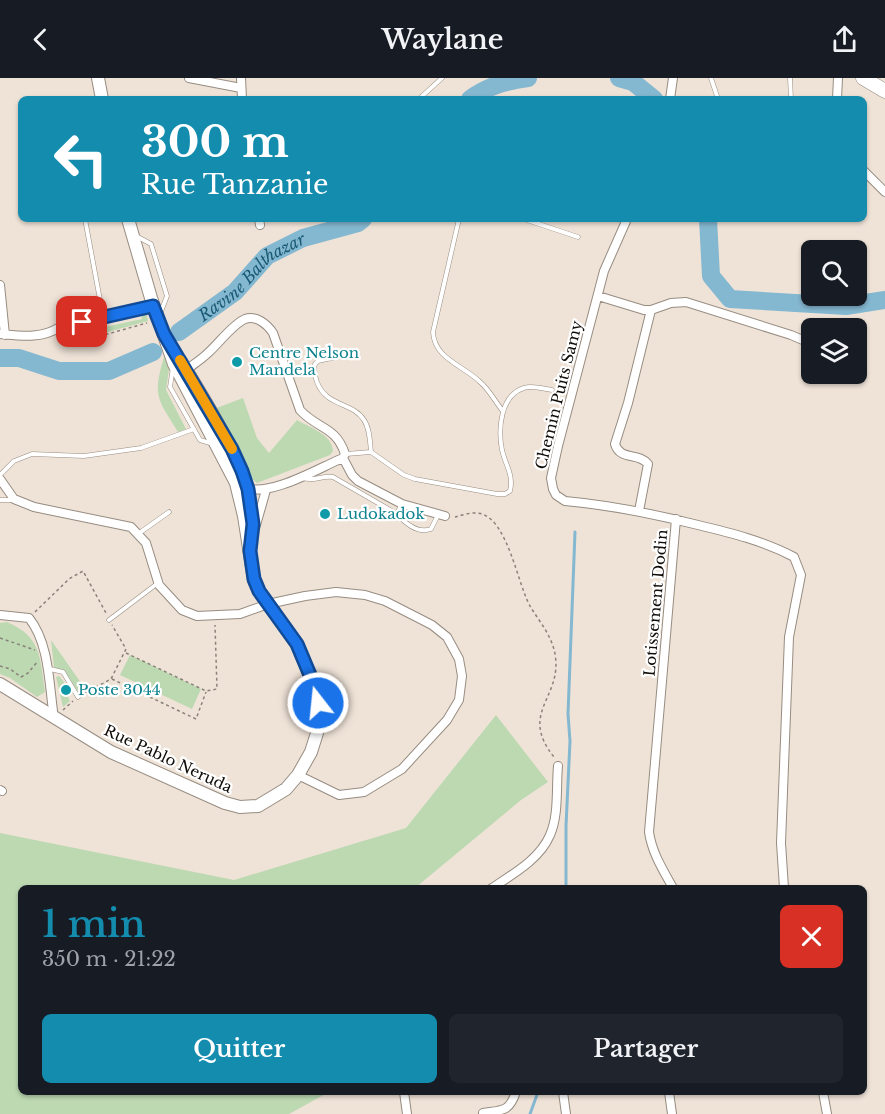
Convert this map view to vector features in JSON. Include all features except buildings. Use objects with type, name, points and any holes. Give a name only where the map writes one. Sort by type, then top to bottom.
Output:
[{"type":"main road","points":[[98,78],[101,96]]},
{"type":"main road","points":[[863,78],[885,91]]},
{"type":"main road","points":[[129,222],[153,306],[164,334]]},
{"type":"main road","name":"Rue Pablo Neruda","points":[[0,684],[117,755],[225,803],[240,807],[258,806],[286,789],[298,775],[311,752],[317,733],[318,703],[310,675],[297,644],[268,604],[254,579],[236,483],[174,364],[164,334]]},
{"type":"main road","name":"Rue Pablo Neruda","points":[[164,334],[232,449],[248,489],[254,532],[250,551]]},
{"type":"street","points":[[189,78],[241,88]]},
{"type":"street","points":[[241,78],[242,96]]},
{"type":"street","points":[[670,96],[673,78]]},
{"type":"street","points":[[837,96],[838,78]]},
{"type":"street","points":[[867,174],[885,192]]},
{"type":"street","name":"Chemin Puits Samy","points":[[626,222],[604,271],[551,478],[556,495],[565,501],[639,511],[676,519]]},
{"type":"street","points":[[0,285],[2,335],[38,337],[50,334],[60,327],[153,306]]},
{"type":"street","points":[[598,296],[644,310],[671,303],[686,302],[801,340]]},
{"type":"street","points":[[639,511],[649,470],[648,464],[645,459],[621,454],[615,444],[628,403],[651,310]]},
{"type":"street","points":[[186,370],[208,354],[242,320],[253,318],[260,320],[273,333],[300,410],[335,435],[352,475],[358,481],[402,504],[442,515]]},
{"type":"street","points":[[236,483],[248,489],[266,490],[344,456]]},
{"type":"street","points":[[0,477],[14,500],[33,507],[131,526],[146,543],[159,583],[182,610],[197,616],[240,614],[268,604],[336,592],[365,595],[385,601],[432,625],[447,637],[459,659],[462,676],[459,700],[447,720],[402,769],[364,792],[339,795],[298,775]]},
{"type":"street","points":[[254,532],[266,490]]},
{"type":"street","name":"Lotissement Dodin","points":[[671,885],[654,852],[649,832],[676,519],[774,546],[794,557],[798,564],[801,575],[789,637],[781,843],[784,885]]},
{"type":"street","points":[[0,615],[29,618],[40,638],[54,718]]},
{"type":"street","points":[[496,885],[528,863],[541,850],[550,835],[555,818],[558,766]]},
{"type":"street","points":[[404,1095],[407,1114]]},
{"type":"street","points":[[483,1113],[508,1108],[515,1095]]},
{"type":"street","points":[[563,1095],[566,1114]]},
{"type":"street","points":[[669,1095],[672,1114]]},
{"type":"street","points":[[824,1095],[827,1114]]},
{"type":"lane","points":[[422,96],[442,78]]},
{"type":"lane","points":[[711,78],[717,96]]},
{"type":"lane","points":[[790,78],[791,96]]},
{"type":"lane","points":[[86,222],[103,317]]},
{"type":"lane","points":[[458,222],[433,332],[433,343],[439,352],[479,380],[503,411]]},
{"type":"lane","points":[[533,222],[578,237]]},
{"type":"lane","points":[[131,233],[151,244],[167,296],[158,320]]},
{"type":"lane","points":[[341,356],[318,361],[315,364],[315,378],[325,395],[353,410],[366,421],[368,452]]},
{"type":"lane","points":[[174,364],[171,387],[200,440],[217,445]]},
{"type":"lane","points":[[344,456],[368,452],[404,475],[415,479],[505,494],[510,491],[512,484],[511,474],[501,446],[503,411],[512,394],[522,388],[552,390]]},
{"type":"lane","points":[[0,477],[14,461],[32,454],[84,456],[141,448],[194,429]]},
{"type":"lane","points":[[300,476],[309,480],[333,477],[397,514],[408,526],[425,531],[431,529],[442,515]]},
{"type":"lane","points":[[0,500],[14,500]]},
{"type":"lane","points":[[397,514],[402,504]]},
{"type":"lane","points":[[138,534],[170,512]]},
{"type":"lane","points":[[109,620],[159,583]]},
{"type":"lane","points":[[46,668],[63,672],[78,696]]},
{"type":"path","points":[[63,336],[93,338],[158,320]]},
{"type":"path","points":[[442,515],[451,517],[471,513],[482,514],[496,526],[510,550],[527,600],[542,623],[555,651],[556,664],[551,688],[539,717],[538,726],[539,734],[558,766]]},
{"type":"path","points":[[29,618],[69,579],[83,571],[126,649],[111,679],[78,696],[54,718]]},
{"type":"path","points":[[124,652],[206,692],[217,689],[216,633],[213,615]]},
{"type":"path","points":[[0,638],[44,653],[28,674],[21,677],[10,669],[0,666]]},
{"type":"path","points":[[111,679],[196,719],[206,692]]},
{"type":"path","points":[[131,688],[134,682]]},
{"type":"green space","points":[[146,311],[148,321],[93,336],[60,335],[59,331],[71,328],[72,334],[142,319],[141,312]]},
{"type":"green space","points":[[164,357],[169,369],[166,390],[186,429],[178,432],[159,397],[158,381]]},
{"type":"green space","points":[[243,398],[257,438],[269,453],[297,420],[325,436],[332,445],[333,451],[330,455],[257,483],[240,460],[214,409]]},
{"type":"green space","points":[[7,622],[27,634],[37,650],[45,692],[37,697],[10,678],[0,674],[0,623]]},
{"type":"green space","points":[[51,640],[86,690],[79,693],[66,673],[54,667]]},
{"type":"green space","points":[[130,655],[201,689],[192,709],[120,675]]},
{"type":"green space","points":[[59,676],[72,692],[68,697],[70,701],[63,707],[56,677]]},
{"type":"green space","points":[[496,715],[548,782],[521,800],[419,885],[18,885],[18,1095],[324,1095],[289,1114],[0,1114],[0,833],[234,880],[406,828]]},
{"type":"waterway","name":"Ravine Balthazar","points":[[475,96],[497,85],[528,78]]},
{"type":"waterway","name":"Ravine Balthazar","points":[[619,78],[633,82],[650,96]]},
{"type":"waterway","name":"Ravine Balthazar","points":[[179,332],[235,292],[267,256],[303,238],[359,222]]},
{"type":"waterway","name":"Ravine Balthazar","points":[[708,222],[711,276],[730,299],[846,306],[885,300]]},
{"type":"waterway","name":"Ravine Balthazar","points":[[0,358],[19,358],[59,371],[109,371],[153,352]]},
{"type":"waterway","points":[[566,885],[570,741],[568,714],[575,532]]},
{"type":"waterway","points":[[530,1114],[537,1095]]},
{"type":"slow traffic","points":[[180,360],[232,449]]},
{"type":"place","name":"Centre Nelson Mandela","points":[[237,362]]},
{"type":"place","name":"Ludokadok","points":[[325,514]]},
{"type":"place","name":"Poste 3044","points":[[66,690]]},
{"type":"route","points":[[82,322],[153,306],[164,334],[232,449],[242,471],[248,489],[254,532],[250,551],[254,579],[259,591],[297,644],[316,691],[318,703]]}]
